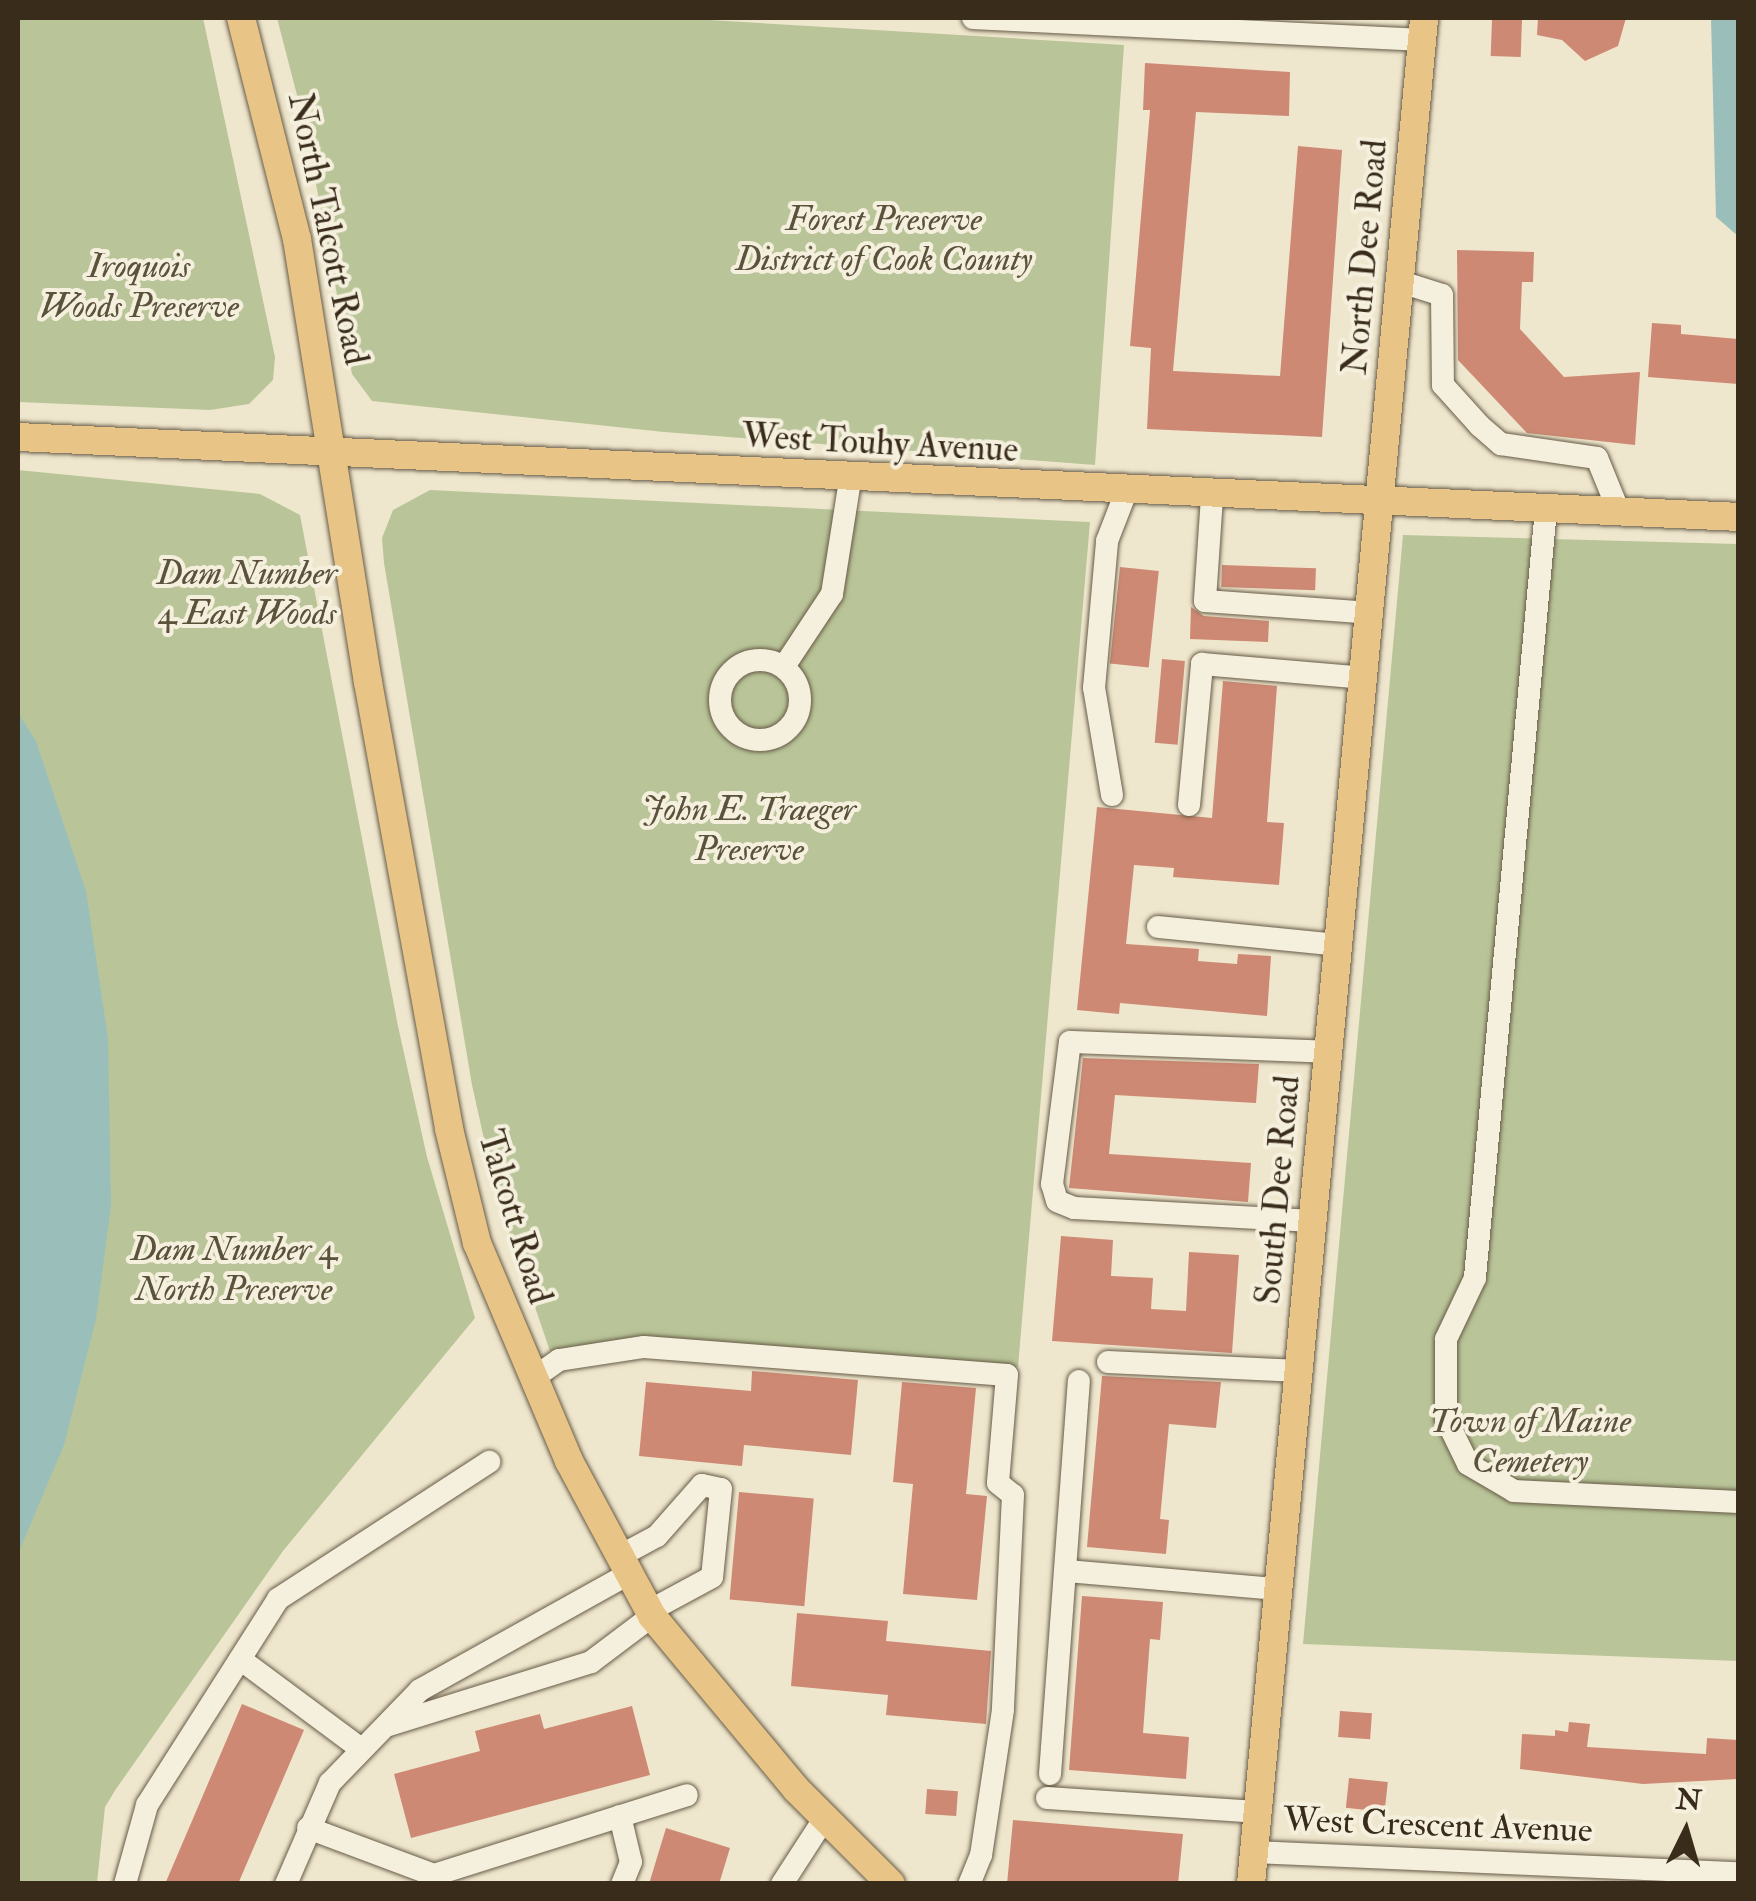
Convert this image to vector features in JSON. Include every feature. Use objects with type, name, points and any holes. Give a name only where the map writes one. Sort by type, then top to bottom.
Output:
[{"type":"main road","name":"North Talcott Road","points":[[242,18],[297,239],[333,456]]},
{"type":"main road","name":"North Dee Road","points":[[1381,503],[1423,29]]},
{"type":"main road","name":"West Touhy Avenue","points":[[18,437],[333,456],[1212,497],[1738,517]]},
{"type":"main road","name":"Talcott Road","points":[[333,456],[449,1129],[478,1242],[532,1379],[622,1566],[650,1613],[824,1819],[886,1882]]},
{"type":"main road","name":"South Dee Road","points":[[1250,1884],[1381,503]]},
{"type":"street","points":[[972,18],[1423,29]]},
{"type":"street","points":[[1400,282],[1442,295],[1443,384],[1480,426],[1501,444],[1597,458],[1620,512]]},
{"type":"street","points":[[785,665],[832,594],[850,480]]},
{"type":"street","points":[[1112,795],[1094,688],[1107,541],[1126,492]]},
{"type":"street","points":[[1212,497],[1205,602],[1371,613]]},
{"type":"street","points":[[1546,509],[1476,1278],[1446,1339],[1446,1418],[1480,1477],[1514,1491],[1738,1502]]},
{"type":"street","points":[[1189,804],[1202,664],[1364,678]]},
{"type":"street","points":[[1158,927],[1339,945]]},
{"type":"street","points":[[1313,1221],[1074,1208],[1057,1200],[1052,1184],[1070,1042],[1329,1052]]},
{"type":"street","points":[[532,1379],[559,1360],[644,1346],[1008,1375],[998,1483],[1013,1496],[1004,1710],[981,1855],[969,1884]]},
{"type":"street","points":[[1108,1362],[1299,1370]]},
{"type":"street","points":[[1050,1774],[1078,1381]]},
{"type":"street","points":[[124,1884],[137,1824],[278,1600],[489,1462]]},
{"type":"street","points":[[286,1884],[330,1782],[381,1728],[453,1669],[622,1566],[657,1536],[702,1486],[720,1489],[712,1577],[650,1613],[591,1662],[381,1728]]},
{"type":"street","points":[[1066,1571],[1278,1588]]},
{"type":"street","points":[[240,1659],[360,1748]]},
{"type":"street","points":[[308,1828],[437,1880],[687,1795]]},
{"type":"street","points":[[1046,1798],[1257,1812]]},
{"type":"street","points":[[620,1816],[631,1862],[622,1884]]},
{"type":"street","points":[[782,1884],[824,1819]]},
{"type":"street","name":"West Crescent Avenue","points":[[1254,1852],[1592,1875],[1738,1873]]},
{"type":"green space","name":"Iroquois Woods Preserve","points":[[18,18],[203,18],[275,357],[273,380],[249,404],[210,410],[18,402]]},
{"type":"green space","name":"Forest Preserve District of Cook County","points":[[277,18],[677,18],[1124,45],[1095,465],[664,432],[372,401],[352,374],[305,126]]},
{"type":"green space","name":"Dam Number 4 North Preserve","points":[[18,470],[260,494],[300,515],[398,1026],[427,1157],[475,1318],[283,1551],[116,1789],[105,1807],[97,1883],[18,1883]]},
{"type":"green space","name":"John E. Traeger Preserve","points":[[430,490],[1090,522],[1018,1367],[613,1340],[550,1351],[496,1193],[472,1085],[384,563],[382,538],[393,510]]},
{"type":"green space","name":"Town of Maine Cemetery","points":[[1403,535],[1738,544],[1738,1661],[1303,1644]]},
{"type":"water","points":[[1711,18],[1738,18],[1738,236],[1716,217]]},
{"type":"water","points":[[18,713],[36,741],[86,891],[108,1038],[111,1206],[96,1319],[64,1445],[18,1554]]},
{"type":"building","points":[[1538,18],[1626,18],[1618,46],[1585,61],[1562,40],[1537,35]]},
{"type":"building","points":[[1492,19],[1522,20],[1521,57],[1491,56]]},
{"type":"building","points":[[1145,63],[1290,72],[1289,116],[1196,112],[1173,371],[1280,376],[1298,146],[1342,150],[1322,437],[1147,429],[1151,348],[1130,346],[1150,110],[1143,110]]},
{"type":"building","points":[[1457,250],[1534,252],[1533,282],[1522,282],[1520,329],[1564,377],[1640,372],[1635,445],[1527,433],[1458,360]]},
{"type":"building","points":[[1652,323],[1681,325],[1681,334],[1738,339],[1738,384],[1648,377]]},
{"type":"building","points":[[1222,565],[1316,568],[1315,590],[1221,587]]},
{"type":"building","points":[[1120,567],[1159,571],[1149,668],[1110,663]]},
{"type":"building","points":[[1191,607],[1204,616],[1269,621],[1268,642],[1190,639]]},
{"type":"building","points":[[1162,659],[1185,661],[1178,745],[1155,743]]},
{"type":"building","points":[[1223,681],[1277,686],[1267,822],[1284,823],[1279,885],[1173,877],[1174,868],[1134,865],[1126,944],[1199,949],[1198,961],[1237,964],[1238,954],[1271,956],[1267,1016],[1120,1003],[1119,1014],[1077,1010],[1097,807],[1212,818]]},
{"type":"building","points":[[1083,1058],[1259,1064],[1256,1103],[1115,1095],[1109,1154],[1251,1163],[1248,1202],[1069,1188]]},
{"type":"building","points":[[1061,1236],[1113,1240],[1111,1276],[1153,1278],[1151,1309],[1186,1311],[1189,1252],[1239,1255],[1232,1353],[1052,1341]]},
{"type":"building","points":[[752,1371],[858,1380],[851,1455],[744,1445],[742,1466],[639,1456],[646,1382],[751,1391]]},
{"type":"building","points":[[1102,1376],[1221,1382],[1216,1428],[1169,1424],[1160,1519],[1169,1520],[1166,1554],[1087,1547]]},
{"type":"building","points":[[902,1382],[976,1388],[966,1494],[987,1496],[977,1600],[903,1594],[913,1484],[893,1482]]},
{"type":"building","points":[[739,1492],[814,1499],[804,1606],[730,1600]]},
{"type":"building","points":[[1082,1596],[1163,1602],[1160,1640],[1150,1639],[1143,1733],[1189,1737],[1186,1779],[1069,1770]]},
{"type":"building","points":[[797,1613],[888,1621],[886,1641],[991,1651],[986,1724],[886,1715],[888,1695],[791,1686]]},
{"type":"building","points":[[242,1704],[304,1730],[238,1884],[165,1884]]},
{"type":"building","points":[[632,1706],[650,1775],[411,1838],[394,1774],[480,1751],[475,1731],[540,1714],[544,1729]]},
{"type":"building","points":[[1340,1711],[1372,1713],[1370,1739],[1338,1737]]},
{"type":"building","points":[[1569,1722],[1590,1724],[1587,1747],[1706,1754],[1707,1738],[1738,1740],[1738,1779],[1643,1784],[1520,1769],[1522,1734],[1555,1736],[1555,1730],[1568,1732]]},
{"type":"building","points":[[1349,1778],[1388,1782],[1385,1812],[1346,1808]]},
{"type":"building","points":[[927,1789],[958,1791],[956,1816],[925,1814]]},
{"type":"building","points":[[1013,1820],[1183,1834],[1178,1884],[1007,1884]]},
{"type":"building","points":[[666,1828],[730,1848],[719,1884],[649,1884]]},
{"type":"park label","name":"Dam Number 4 East Woods","points":[[247,593]]}]
